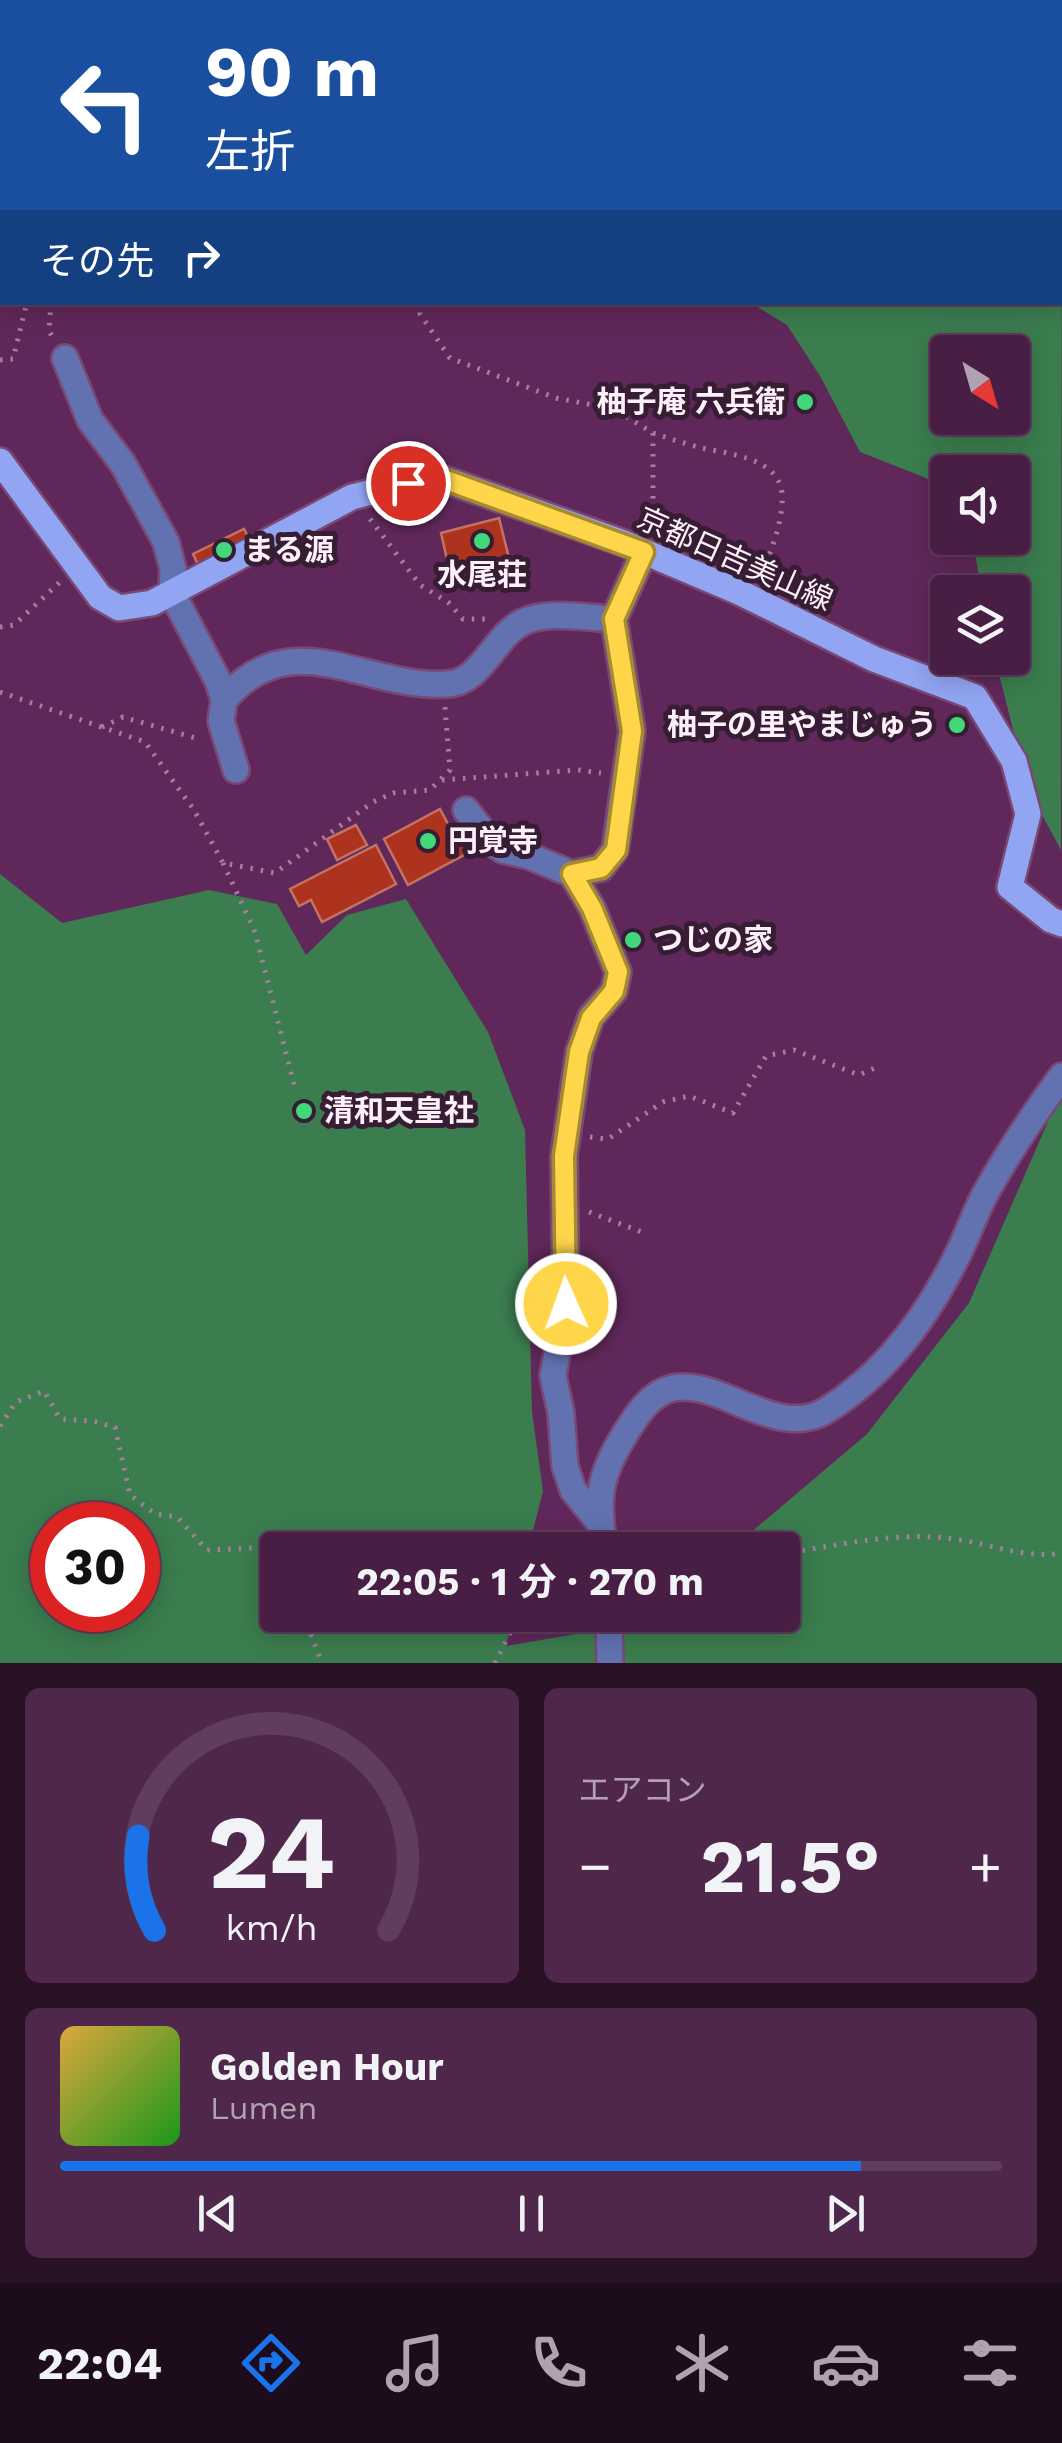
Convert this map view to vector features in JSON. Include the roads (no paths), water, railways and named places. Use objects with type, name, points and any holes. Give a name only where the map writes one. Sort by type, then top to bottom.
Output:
[{"type":"main road","name":"京都日吉美山線","points":[[0,461],[100,597],[119,608],[152,603],[352,497],[435,476],[644,552],[753,599],[874,659],[975,697],[1014,760],[1028,814],[1010,887],[1051,920],[1062,924]]},
{"type":"street","points":[[65,358],[90,420],[123,464],[166,542],[173,569],[172,593],[224,700],[221,721],[231,758]]},
{"type":"street","points":[[466,810],[491,842],[503,850],[572,874],[601,868],[616,850],[632,731],[614,619],[644,552]]},
{"type":"street","points":[[224,700],[256,672],[280,662],[304,660],[426,684],[452,684],[480,666],[508,630],[541,616],[614,619]]},
{"type":"street","points":[[572,874],[592,908],[618,972],[614,991],[591,1018],[579,1052],[564,1156],[566,1304],[553,1376],[561,1412],[561,1449],[573,1490],[599,1522]]},
{"type":"street","points":[[601,1532],[600,1487],[610,1457],[635,1417],[654,1397],[674,1388],[696,1390],[795,1420],[823,1413],[880,1368],[928,1310],[984,1198],[1062,1076]]},
{"type":"street","points":[[610,1632],[610,1663]]},
{"type":"place","name":"柚子庵 六兵衛","points":[[805,402]]},
{"type":"place","name":"水尾荘","points":[[482,541]]},
{"type":"place","name":"まる源","points":[[224,550]]},
{"type":"place","name":"柚子の里やまじゅう","points":[[957,725]]},
{"type":"place","name":"円覚寺","points":[[428,841]]},
{"type":"place","name":"つじの家","points":[[633,940]]},
{"type":"place","name":"清和天皇社","points":[[304,1111]]}]
